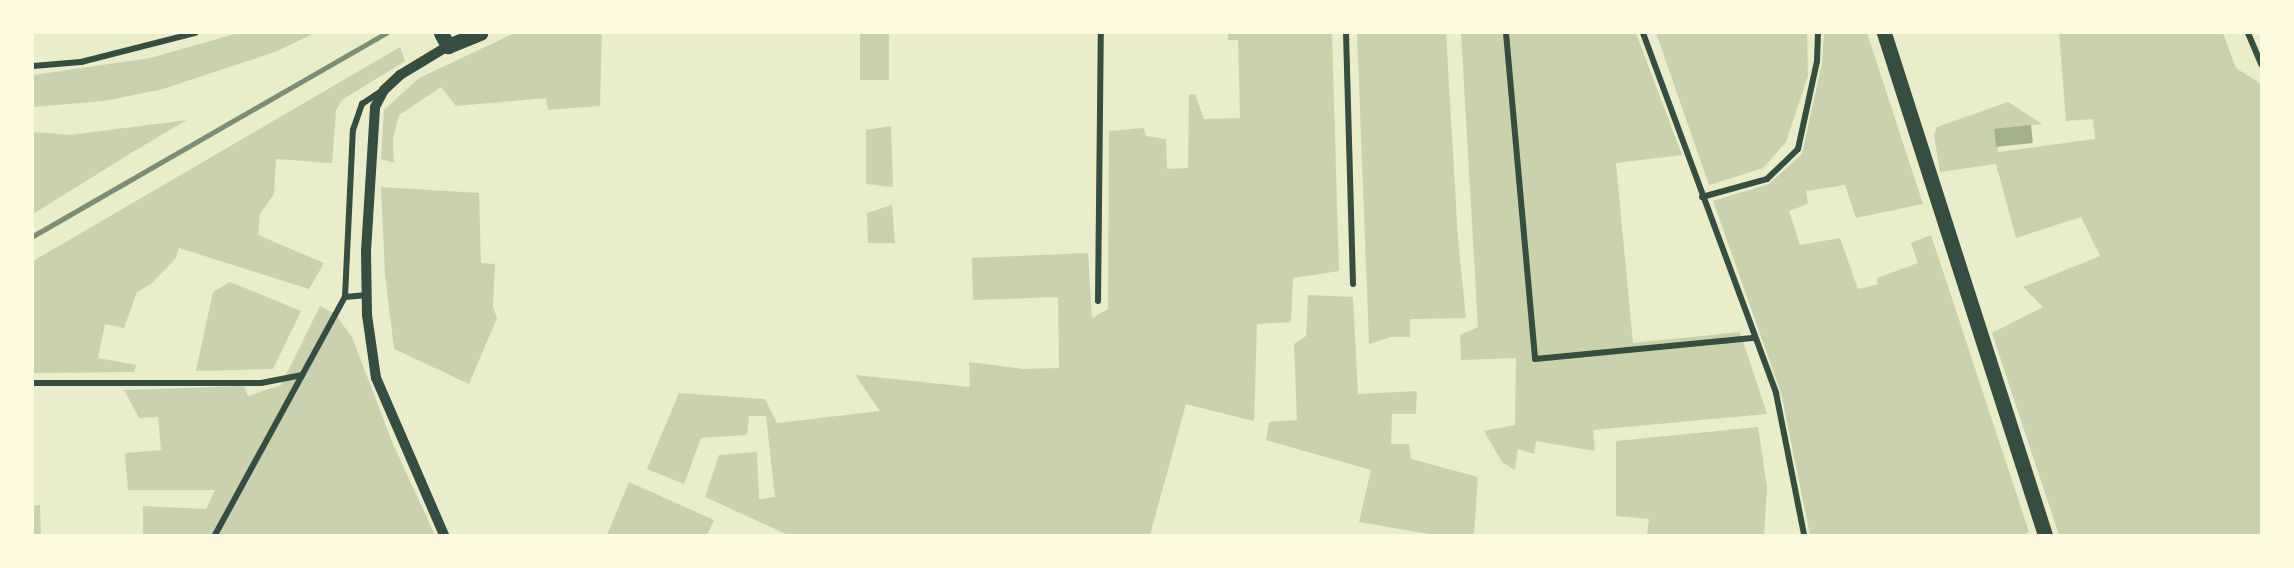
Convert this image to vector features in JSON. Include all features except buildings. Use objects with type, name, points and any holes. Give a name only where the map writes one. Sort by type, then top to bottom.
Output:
[{"type":"main road","points":[[444,39],[481,33]]},
{"type":"main road","points":[[1884,33],[2045,535]]},
{"type":"street","points":[[33,66],[81,62],[195,33]]},
{"type":"street","points":[[1098,301],[1101,33]]},
{"type":"street","points":[[1346,33],[1353,284]]},
{"type":"street","points":[[1506,33],[1535,359],[1755,338]]},
{"type":"street","points":[[1643,33],[1776,393],[1804,535]]},
{"type":"street","points":[[1702,197],[1767,179],[1798,149],[1817,61],[1818,33]]},
{"type":"street","points":[[2247,33],[2261,64]]},
{"type":"street","points":[[215,535],[345,297],[353,130],[362,104],[384,90],[444,39]]},
{"type":"street","points":[[384,90],[375,107],[373,128],[367,295],[376,378],[444,535]]},
{"type":"street","points":[[345,297],[367,295]]},
{"type":"street","points":[[33,383],[261,382],[302,375]]},
{"type":"shaded area","points":[[238,33],[315,33],[275,52],[163,89],[104,101],[33,107],[33,75],[150,58]]},
{"type":"shaded area","points":[[515,33],[602,33],[600,106],[548,110],[546,98],[456,106],[441,87],[399,115],[393,139],[394,163],[381,159],[384,110],[419,78]]},
{"type":"shaded area","points":[[860,33],[889,33],[889,80],[860,80]]},
{"type":"shaded area","points":[[1228,33],[1332,33],[1339,271],[1293,278],[1291,322],[1257,324],[1254,421],[1186,404],[1150,535],[788,535],[705,497],[719,455],[757,452],[759,499],[775,497],[766,416],[749,416],[747,435],[701,438],[684,484],[647,469],[679,393],[765,399],[777,423],[880,411],[855,375],[970,387],[969,362],[1023,369],[1059,368],[1058,297],[973,300],[972,258],[1088,253],[1092,318],[1108,309],[1109,131],[1144,128],[1146,136],[1166,139],[1167,169],[1188,168],[1189,95],[1195,94],[1204,119],[1240,118],[1238,40],[1228,40]]},
{"type":"shaded area","points":[[1357,33],[1446,33],[1458,239],[1466,318],[1410,319],[1410,337],[1391,337],[1369,344]]},
{"type":"shaded area","points":[[1461,33],[1636,33],[1682,155],[1616,163],[1633,343],[1740,332],[1767,414],[1593,430],[1595,451],[1536,441],[1534,454],[1518,449],[1515,470],[1502,462],[1484,431],[1515,425],[1516,358],[1461,360],[1460,335],[1478,327]]},
{"type":"shaded area","points":[[1656,33],[1807,33],[1808,76],[1786,142],[1763,168],[1709,185]]},
{"type":"shaded area","points":[[1824,33],[1867,33],[1923,204],[1856,218],[1845,185],[1806,191],[1808,204],[1789,211],[1800,245],[1840,238],[1858,289],[1878,284],[1877,278],[1918,263],[1911,243],[1931,235],[2029,532],[2024,535],[1810,535],[1781,393],[1713,201],[1769,184],[1802,154],[1822,63]]},
{"type":"shaded area","points":[[2059,33],[2223,33],[2236,68],[2261,84],[2261,535],[2059,535],[1992,333],[2043,307],[2023,287],[2100,256],[2081,217],[2016,238],[1996,164],[1940,172],[1934,135],[1937,127],[2008,102],[2042,124],[1995,129],[1998,152],[2095,139],[2093,119],[2066,121]]},
{"type":"shaded area","points":[[400,47],[405,61],[342,100],[336,110],[332,163],[276,159],[274,194],[260,214],[258,235],[324,263],[309,289],[179,248],[176,258],[151,284],[137,292],[124,328],[105,324],[98,358],[136,365],[134,372],[33,373],[33,261]]},
{"type":"shaded area","points":[[187,120],[33,214],[33,132],[70,135]]},
{"type":"shaded area","points":[[2031,125],[2033,143],[1996,147],[1994,129]]},
{"type":"shaded area","points":[[891,126],[893,187],[866,184],[866,130]]},
{"type":"shaded area","points":[[381,187],[479,193],[481,263],[495,264],[493,307],[497,318],[469,384],[394,349],[385,274]]},
{"type":"shaded area","points":[[892,205],[895,243],[868,243],[867,213]]},
{"type":"shaded area","points":[[230,282],[301,311],[273,369],[196,371],[213,292]]},
{"type":"shaded area","points":[[1308,295],[1353,297],[1358,394],[1417,391],[1416,414],[1392,414],[1391,444],[1409,444],[1411,459],[1478,477],[1474,535],[1435,535],[1359,522],[1371,470],[1266,440],[1269,422],[1297,420],[1294,344],[1306,336]]},
{"type":"shaded area","points":[[320,306],[335,314],[352,337],[393,444],[435,535],[143,535],[143,506],[206,509],[215,490],[128,490],[125,453],[161,450],[158,417],[139,418],[124,390],[244,386],[248,396],[281,385]]},
{"type":"shaded area","points":[[1758,427],[1767,487],[1764,535],[1647,535],[1649,519],[1616,516],[1616,441]]},
{"type":"shaded area","points":[[629,482],[714,520],[707,535],[607,535]]},
{"type":"shaded area","points":[[40,505],[41,535],[33,535],[33,506]]},
{"type":"railway","points":[[33,236],[386,33]]}]
